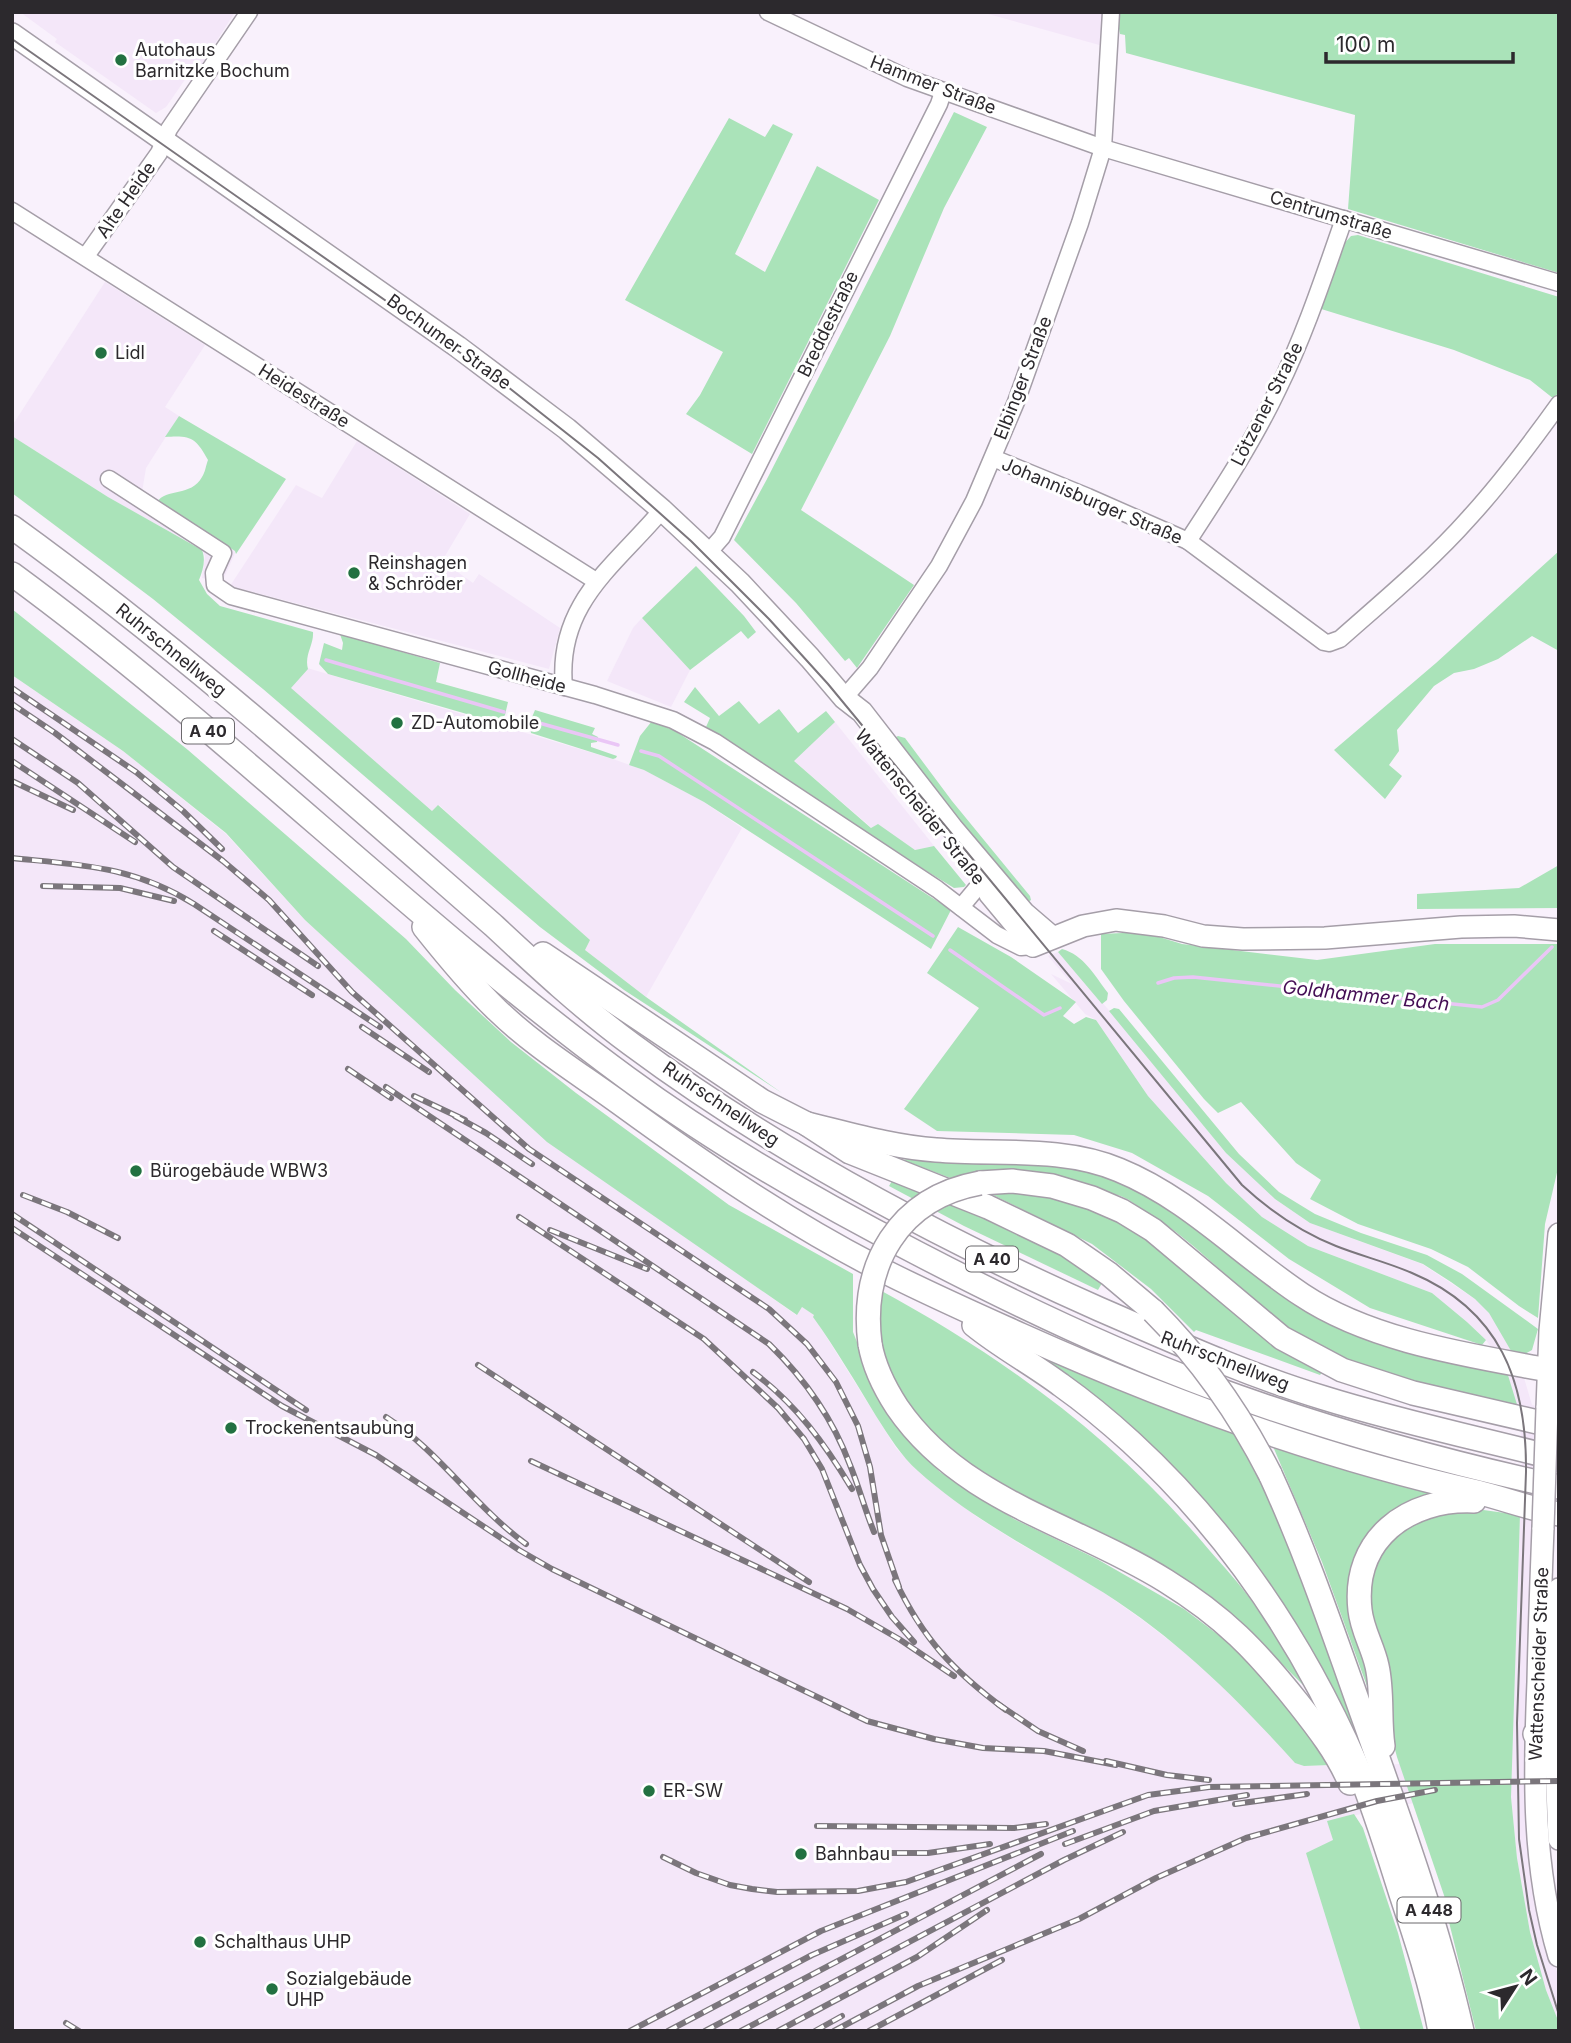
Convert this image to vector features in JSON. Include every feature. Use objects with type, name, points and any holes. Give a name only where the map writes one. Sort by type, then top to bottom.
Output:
[{"type":"highway","name":"Ruhrschnellweg","points":[[12,527],[85,580],[184,659],[493,925],[541,970],[630,1043],[763,1134],[898,1212],[992,1259],[1227,1364],[1325,1398],[1559,1459]]},
{"type":"highway","name":"Ruhrschnellweg","points":[[12,574],[163,691],[398,894],[584,1045],[708,1134],[869,1229],[998,1295],[1108,1345],[1219,1390],[1335,1429],[1460,1464],[1559,1487]]},
{"type":"highway","points":[[398,894],[457,970],[499,1012],[555,1057],[667,1138],[777,1210],[873,1266],[940,1299],[1147,1390],[1320,1451],[1419,1479],[1500,1497],[1548,1517]]},
{"type":"highway","points":[[493,925],[540,953],[762,1101],[807,1124],[850,1152],[988,1207],[1067,1245],[1128,1289],[1187,1346],[1232,1405],[1270,1474],[1304,1552],[1390,1791]]},
{"type":"highway","points":[[807,1124],[934,1150],[1075,1157],[1118,1169],[1166,1194],[1303,1296],[1353,1321],[1402,1338],[1553,1372]]},
{"type":"highway","points":[[1417,1944],[1347,1776],[1314,1723],[1256,1652],[1213,1613],[1163,1579],[1017,1506],[943,1458],[907,1421],[889,1395],[877,1370],[870,1344],[867,1308],[869,1291],[880,1256],[895,1232],[921,1208],[939,1196],[980,1182],[1034,1183],[1081,1194],[1122,1211],[1153,1230],[1282,1338],[1342,1370],[1413,1393],[1553,1418]]},
{"type":"highway","name":"A 448","points":[[940,1299],[978,1329],[1061,1384],[1130,1441],[1199,1512],[1236,1558],[1287,1632],[1326,1701],[1357,1765],[1417,1944],[1440,2031]]},
{"type":"highway","points":[[1390,1791],[1381,1732],[1377,1665],[1359,1609],[1360,1582],[1370,1552],[1383,1533],[1400,1518],[1422,1507],[1443,1502],[1472,1501],[1548,1517]]},
{"type":"highway","points":[[1535,1734],[1558,1734]]},
{"type":"highway","name":"A 448","points":[[1390,1791],[1432,1921],[1462,2031]]},
{"type":"main road","name":"Bochumer Straße","points":[[12,34],[496,374],[595,452],[708,553],[779,624],[844,698]]},
{"type":"main road","name":"Wattenscheider Straße","points":[[844,698],[856,729],[981,883],[1042,942]]},
{"type":"main road","name":"Wattenscheider Straße","points":[[844,698],[862,712],[952,828],[1024,913],[1042,942]]},
{"type":"main road","points":[[1042,942],[1083,926],[1116,920],[1164,926],[1203,936],[1243,939],[1350,936],[1461,927],[1514,926],[1559,930]]},
{"type":"main road","name":"Wattenscheider Straße","points":[[1559,1234],[1553,1418],[1535,1734],[1538,1851],[1544,1894],[1559,1956]]},
{"type":"main road","name":"Wattenscheider Straße","points":[[1559,1589],[1559,1839]]},
{"type":"street","points":[[162,141],[249,12]]},
{"type":"street","name":"Hammer Straße","points":[[768,12],[883,68],[1103,148]]},
{"type":"street","name":"Elbinger Straße","points":[[844,698],[877,658],[939,566],[974,501],[1030,365],[1103,148],[1111,12]]},
{"type":"street","name":"Breddestraße","points":[[708,553],[722,537],[943,92]]},
{"type":"street","name":"Alte Heide","points":[[86,256],[159,153],[162,141]]},
{"type":"street","name":"Centrumstraße","points":[[1103,148],[1559,283]]},
{"type":"street","name":"Heidestraße","points":[[12,211],[596,581]]},
{"type":"street","name":"Lötzener Straße","points":[[1188,541],[1225,485],[1277,391],[1312,309],[1344,219]]},
{"type":"street","name":"Johannisburger Straße","points":[[993,458],[1188,541],[1324,642],[1329,643],[1340,639],[1435,554],[1468,520],[1559,404]]},
{"type":"street","name":"Gollheide","points":[[109,479],[223,553],[214,573],[215,585],[231,596],[327,620],[647,710],[673,720],[715,742],[937,889],[1008,942],[1021,947],[1042,942]]},
{"type":"street","points":[[564,687],[562,668],[577,614],[596,581],[662,510]]},
{"type":"street","points":[[961,907],[981,883]]},
{"type":"shaded area","points":[[20,12],[235,12],[191,81],[186,78],[166,107],[156,113],[55,42],[57,39]]},
{"type":"shaded area","points":[[981,12],[1111,12],[1110,48]]},
{"type":"shaded area","points":[[105,282],[205,345],[165,407],[179,416],[146,468],[142,492],[236,551],[222,582],[202,578],[205,556],[202,550],[108,497],[12,436],[12,426]]},
{"type":"shaded area","points":[[357,441],[470,514],[442,561],[473,583],[479,574],[560,628],[549,669],[230,586],[296,485],[322,498]]},
{"type":"shaded area","points":[[642,618],[690,670],[671,707],[607,681],[633,628]]},
{"type":"shaded area","points":[[304,667],[644,770],[704,802],[742,828],[646,997],[585,950],[589,940],[439,805],[432,811],[285,684]]},
{"type":"shaded area","points":[[12,675],[123,751],[226,834],[305,920],[456,1057],[754,1285],[796,1315],[802,1307],[815,1315],[896,1448],[916,1469],[977,1517],[1093,1585],[1197,1662],[1247,1710],[1296,1763],[1304,1766],[1449,1763],[1519,1542],[1522,1450],[1519,1411],[1494,1352],[1486,1340],[1432,1293],[1308,1246],[1262,1217],[1226,1183],[1148,1096],[1096,1020],[1085,1014],[1051,974],[1072,984],[1048,956],[1058,952],[1226,1153],[1275,1199],[1310,1223],[1422,1264],[1475,1299],[1489,1313],[1506,1339],[1522,1371],[1532,1405],[1541,1407],[1559,1796],[1530,1797],[1552,1956],[1559,1978],[1559,2023],[1546,1990],[1530,1932],[1517,1858],[1511,1797],[1438,1798],[1328,1821],[1361,2031],[12,2031]]},
{"type":"shaded area","points":[[835,722],[934,846],[915,850],[878,825],[872,828],[793,760]]},
{"type":"green space","points":[[1116,12],[1559,12],[1559,273],[1348,209],[1355,115],[1126,53],[1125,35],[1120,34]]},
{"type":"green space","points":[[954,112],[987,127],[944,208],[890,336],[801,510],[914,585],[857,668],[849,658],[845,661],[796,603],[734,540]]},
{"type":"green space","points":[[729,118],[765,137],[773,124],[793,134],[735,254],[765,272],[817,166],[879,200],[752,454],[686,414],[700,395],[723,352],[625,300]]},
{"type":"green space","points":[[1358,235],[1559,297],[1559,391],[1554,399],[1530,380],[1454,350],[1318,308],[1341,247],[1351,236]]},
{"type":"green space","points":[[179,416],[286,479],[236,554],[157,502],[166,495],[185,490],[197,483],[208,460],[192,440],[165,437]]},
{"type":"green space","points":[[12,436],[108,497],[202,550],[204,565],[199,580],[207,594],[220,606],[313,632],[307,659],[308,669],[291,688],[432,811],[438,805],[590,940],[585,950],[646,997],[782,1093],[624,990],[540,927],[263,689],[153,599],[12,493]]},
{"type":"green space","points":[[1559,551],[1559,651],[1532,636],[1498,659],[1474,669],[1454,673],[1434,686],[1397,730],[1399,751],[1389,765],[1402,776],[1385,799],[1334,750],[1436,663]]},
{"type":"green space","points":[[696,566],[756,632],[748,639],[741,631],[690,670],[642,618]]},
{"type":"green space","points":[[12,609],[188,750],[406,939],[511,1042],[729,1205],[853,1274],[853,1332],[878,1395],[900,1429],[940,1472],[1014,1519],[1097,1559],[1184,1609],[1241,1652],[1292,1706],[1331,1765],[1304,1766],[1295,1763],[1200,1666],[1148,1623],[1120,1603],[980,1518],[918,1471],[906,1459],[876,1416],[814,1315],[802,1307],[797,1315],[547,1142],[305,920],[226,833],[123,751],[12,675]]},
{"type":"green space","points":[[340,634],[440,663],[436,682],[508,702],[505,715],[498,723],[328,674],[319,664],[324,643],[342,650]]},
{"type":"green space","points":[[695,687],[719,716],[739,701],[759,724],[779,709],[798,733],[826,711],[835,722],[794,761],[871,828],[878,824],[915,850],[934,846],[966,885],[954,888],[706,727],[710,718],[684,702]]},
{"type":"green space","points":[[535,710],[595,728],[592,734],[598,737],[597,742],[591,743],[591,747],[617,756],[616,758],[531,733],[530,722]]},
{"type":"green space","points":[[652,721],[675,731],[951,910],[931,949],[704,802],[644,770],[629,765],[640,736]]},
{"type":"green space","points":[[894,738],[905,738],[1031,900],[1027,903]]},
{"type":"green space","points":[[1559,865],[1559,908],[1417,909],[1417,894],[1519,888]]},
{"type":"green space","points":[[958,927],[1011,957],[1076,1002],[1063,1016],[1074,1024],[1086,1017],[1096,1020],[1148,1096],[1226,1183],[1262,1217],[1308,1246],[1432,1293],[1486,1340],[1482,1345],[1370,1308],[1289,1259],[1208,1196],[1132,1153],[1074,1135],[937,1131],[904,1109],[979,1008],[927,973]]},
{"type":"green space","points":[[1143,932],[1182,944],[1317,960],[1435,944],[1559,944],[1559,1164],[1545,1224],[1538,1318],[1468,1267],[1431,1249],[1358,1224],[1310,1199],[1321,1180],[1296,1163],[1241,1102],[1218,1113],[1124,1001],[1101,969],[1101,934]]},
{"type":"green space","points":[[1062,949],[1077,956],[1088,967],[1108,993],[1107,1000],[1102,1004],[1058,952]]},
{"type":"green space","points":[[1119,1009],[1239,1154],[1279,1192],[1315,1214],[1427,1255],[1462,1274],[1538,1329],[1532,1350],[1514,1356],[1489,1313],[1475,1299],[1423,1264],[1310,1223],[1275,1199],[1226,1153],[1109,1011]]},
{"type":"green space","points":[[917,1157],[1015,1158],[1080,1168],[1143,1191],[1187,1218],[1267,1283],[1507,1372],[1519,1411],[1413,1384],[1336,1356],[1312,1343],[1268,1312],[1188,1242],[1128,1200],[1110,1194],[1053,1193],[1116,1218],[1162,1247],[1324,1370],[1320,1375],[1196,1330],[1194,1332],[1151,1289],[1092,1244],[987,1192],[903,1160]]},
{"type":"green space","points":[[892,1181],[1008,1226],[1049,1246],[1102,1283],[1098,1290],[964,1226],[889,1186]]},
{"type":"green space","points":[[878,1289],[925,1315],[1014,1373],[1057,1404],[1137,1473],[1242,1587],[1308,1690],[1235,1617],[1174,1575],[1000,1486],[947,1451],[914,1417],[891,1378],[883,1357],[877,1327]]},
{"type":"green space","points":[[1031,1352],[1234,1430],[1255,1473],[1259,1472],[1276,1511],[1371,1764],[1365,1764],[1288,1613]]},
{"type":"green space","points":[[1272,1444],[1438,1493],[1405,1506],[1377,1528],[1364,1651],[1372,1700],[1322,1562]]},
{"type":"green space","points":[[1454,1506],[1520,1515],[1511,1797],[1517,1858],[1530,1932],[1546,1990],[1559,2023],[1559,2031],[1476,2031],[1446,1910],[1448,1907],[1388,1723],[1373,1631],[1369,1578],[1389,1538],[1414,1519]]},
{"type":"green space","points":[[1354,1814],[1363,1828],[1398,1933],[1424,2031],[1361,2031],[1306,1853],[1333,1840],[1327,1821]]},
{"type":"waterway","points":[[326,660],[504,712]]},
{"type":"waterway","points":[[532,721],[618,745]]},
{"type":"waterway","points":[[641,751],[659,756],[933,936]]},
{"type":"waterway","name":"Goldhammer Bach","points":[[1158,983],[1174,978],[1193,977],[1482,1007],[1498,1000],[1552,947]]},
{"type":"waterway","points":[[950,950],[1044,1015],[1060,1008]]},
{"type":"tram line","points":[[12,39],[499,380],[598,458],[691,541],[769,619],[828,684],[1242,1185],[1275,1212],[1310,1234],[1345,1250],[1403,1269],[1442,1288],[1467,1307],[1487,1328],[1514,1379],[1525,1439],[1517,1723],[1519,1839],[1529,1910],[1559,2015]]},
{"type":"railway","points":[[12,688],[136,772],[183,811],[222,849]]},
{"type":"railway","points":[[12,704],[55,733],[223,861],[269,900],[352,992],[529,1149],[769,1309],[807,1344],[836,1382],[858,1426],[870,1467],[881,1535],[899,1587]]},
{"type":"railway","points":[[12,739],[78,783],[173,867],[318,966]]},
{"type":"railway","points":[[12,761],[135,842]]},
{"type":"railway","points":[[12,781],[73,810]]},
{"type":"railway","points":[[12,858],[106,869],[171,891],[380,1027]]},
{"type":"railway","points":[[43,886],[120,888],[174,901]]},
{"type":"railway","points":[[214,931],[312,995]]},
{"type":"railway","points":[[362,1027],[429,1072]]},
{"type":"railway","points":[[348,1069],[391,1098]]},
{"type":"railway","points":[[386,1087],[769,1344],[806,1385],[835,1431],[874,1532]]},
{"type":"railway","points":[[414,1096],[465,1120]]},
{"type":"railway","points":[[455,1116],[532,1164]]},
{"type":"railway","points":[[23,1195],[67,1212],[118,1238]]},
{"type":"railway","points":[[12,1214],[306,1410]]},
{"type":"railway","points":[[519,1217],[704,1339],[778,1408],[804,1439],[822,1469],[860,1565],[873,1589],[892,1617],[914,1642]]},
{"type":"railway","points":[[12,1228],[282,1406],[376,1455],[552,1569],[867,1721],[934,1739],[983,1748],[1044,1751],[1116,1765]]},
{"type":"railway","points":[[550,1230],[647,1269]]},
{"type":"railway","points":[[478,1365],[809,1582]]},
{"type":"railway","points":[[753,1372],[796,1411],[831,1456],[852,1489]]},
{"type":"railway","points":[[386,1417],[423,1446],[490,1513],[526,1544]]},
{"type":"railway","points":[[531,1461],[847,1609],[899,1639],[954,1676]]},
{"type":"railway","points":[[895,1580],[928,1637],[970,1682],[1006,1710]]},
{"type":"railway","points":[[998,1704],[1038,1731],[1083,1751]]},
{"type":"railway","points":[[1106,1761],[1167,1775],[1209,1780]]},
{"type":"railway","points":[[663,1857],[696,1873],[730,1885],[752,1889],[777,1892],[858,1891],[906,1882],[1148,1795],[1209,1787],[1559,1781]]},
{"type":"railway","points":[[834,2031],[918,1986],[1079,1919],[1156,1878],[1246,1838],[1377,1801],[1435,1790]]},
{"type":"railway","points":[[1235,1804],[1307,1794]]},
{"type":"railway","points":[[1065,1844],[1154,1811],[1247,1795]]},
{"type":"railway","points":[[817,1826],[1014,1828],[1046,1824]]},
{"type":"railway","points":[[630,2031],[821,1931],[1073,1831]]},
{"type":"railway","points":[[741,2031],[1064,1860],[1123,1832]]},
{"type":"railway","points":[[837,1853],[928,1853],[990,1844]]},
{"type":"railway","points":[[705,2031],[1041,1854]]},
{"type":"railway","points":[[778,2031],[917,1957],[987,1910]]},
{"type":"railway","points":[[668,2031],[812,1955],[906,1914]]},
{"type":"railway","points":[[869,2031],[1002,1960]]},
{"type":"railway","points":[[815,2031],[842,2016]]},
{"type":"railway","points":[[66,2023],[79,2031]]},
{"type":"place","name":"Autohaus Barnitzke Bochum","points":[[121,60]]},
{"type":"place","name":"Lidl","points":[[101,353]]},
{"type":"place","name":"Reinshagen & Schröder","points":[[354,573]]},
{"type":"place","name":"ZD-Automobile","points":[[397,723]]},
{"type":"place","name":"Bürogebäude WBW3","points":[[136,1171]]},
{"type":"place","name":"Trockenentsaubung","points":[[231,1428]]},
{"type":"place","name":"ER-SW","points":[[649,1791]]},
{"type":"place","name":"Bahnbau","points":[[801,1854]]},
{"type":"place","name":"Schalthaus UHP","points":[[200,1942]]},
{"type":"place","name":"Sozialgebäude UHP","points":[[272,1989]]}]
